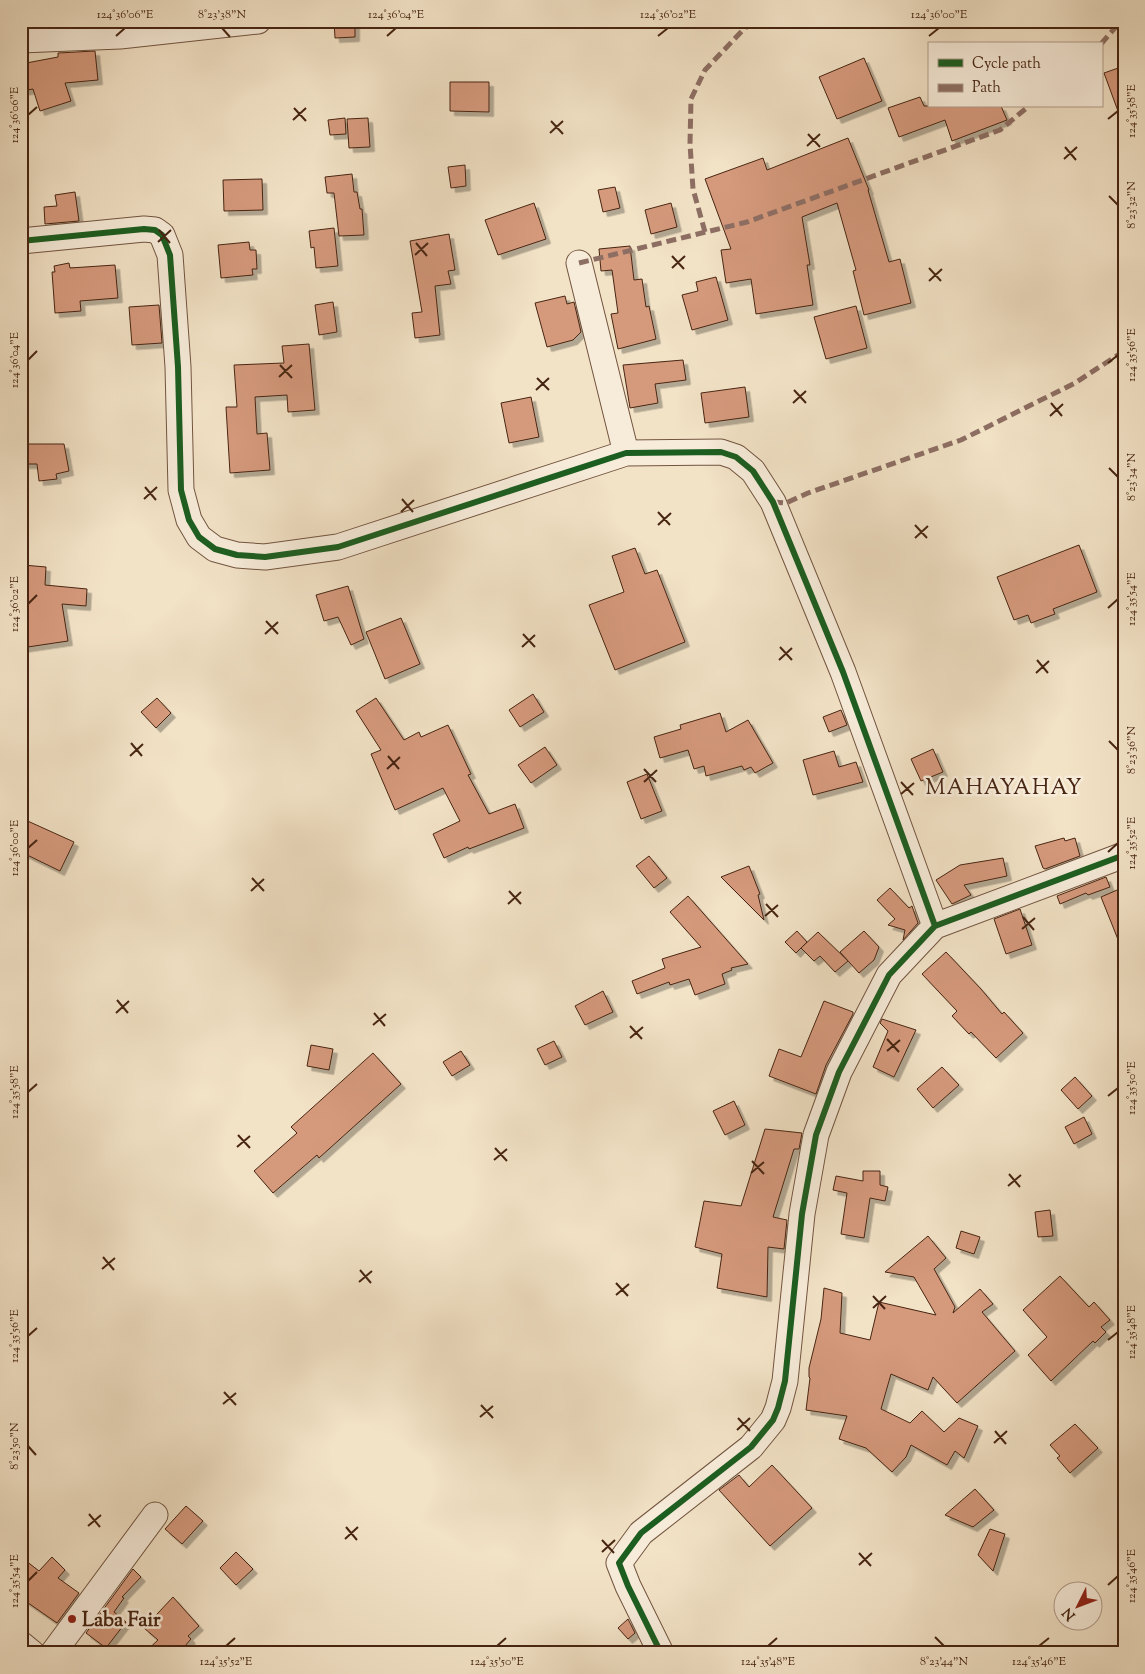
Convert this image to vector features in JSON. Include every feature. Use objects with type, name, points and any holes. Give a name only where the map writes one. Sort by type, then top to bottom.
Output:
[{"type":"street","points":[[21,40],[120,36],[258,21]]},
{"type":"street","points":[[21,241],[144,229],[155,230],[162,235],[170,255],[176,348],[181,490],[189,520],[199,537],[215,549],[265,557],[338,547],[626,453],[721,452],[736,457],[752,471],[773,502],[843,672],[935,926]]},
{"type":"street","points":[[579,263],[626,453]]},
{"type":"street","points":[[661,1653],[628,1586],[619,1563],[641,1533],[750,1447],[773,1420],[785,1381],[802,1214],[816,1135],[839,1072],[889,975],[935,926],[1124,855]]},
{"type":"street","points":[[53,1653],[155,1515]]},
{"type":"street","points":[[21,1644],[32,1653]]},
{"type":"building","points":[[334,21],[355,21],[355,37],[335,38]]},
{"type":"building","points":[[95,51],[98,80],[65,83],[71,101],[40,111],[33,89],[21,91],[21,64],[58,57],[58,53]]},
{"type":"building","points":[[864,58],[882,101],[837,119],[819,77]]},
{"type":"building","points":[[1124,66],[1124,122],[1122,122],[1104,73]]},
{"type":"building","points":[[450,82],[489,82],[489,112],[450,111]]},
{"type":"building","points":[[920,97],[924,106],[928,106],[928,108],[1002,108],[1007,120],[952,141],[945,120],[899,137],[888,108]]},
{"type":"building","points":[[345,118],[346,134],[330,135],[328,120]]},
{"type":"building","points":[[368,118],[370,147],[349,148],[347,119]]},
{"type":"building","points":[[848,138],[869,190],[889,262],[900,259],[911,303],[864,315],[853,271],[856,270],[837,203],[802,217],[810,265],[807,265],[813,305],[756,314],[751,279],[726,283],[721,250],[731,249],[705,179],[763,158],[767,170]]},
{"type":"building","points":[[465,165],[466,186],[451,188],[448,167]]},
{"type":"building","points":[[352,174],[354,192],[357,192],[360,209],[362,209],[364,235],[339,236],[334,193],[327,193],[325,177]]},
{"type":"building","points":[[262,179],[263,210],[224,211],[223,180]]},
{"type":"building","points":[[615,187],[620,208],[603,212],[598,190]]},
{"type":"building","points":[[75,192],[79,221],[45,224],[44,207],[57,206],[55,195]]},
{"type":"building","points":[[534,203],[546,239],[498,255],[485,220]]},
{"type":"building","points":[[671,203],[677,227],[651,234],[645,210]]},
{"type":"building","points":[[334,228],[338,266],[316,268],[314,247],[311,248],[309,231]]},
{"type":"building","points":[[449,234],[455,270],[448,271],[451,284],[435,286],[440,335],[415,338],[412,313],[422,312],[410,241]]},
{"type":"building","points":[[249,242],[250,250],[256,250],[257,269],[252,269],[253,275],[221,278],[218,245]]},
{"type":"building","points":[[630,246],[634,280],[642,279],[646,307],[649,306],[656,339],[618,349],[611,314],[618,313],[612,270],[601,271],[599,249]]},
{"type":"building","points":[[69,263],[70,268],[115,265],[118,298],[80,301],[81,311],[55,313],[52,272],[55,272],[54,266]]},
{"type":"building","points":[[716,277],[728,320],[692,330],[682,295],[698,291],[696,282]]},
{"type":"building","points":[[565,296],[567,304],[574,302],[581,332],[573,340],[547,347],[535,303]]},
{"type":"building","points":[[333,302],[337,332],[319,335],[315,305]]},
{"type":"building","points":[[159,305],[162,343],[132,345],[129,307]]},
{"type":"building","points":[[856,306],[867,348],[826,359],[814,317]]},
{"type":"building","points":[[309,344],[315,410],[288,412],[287,395],[255,397],[257,434],[267,433],[270,470],[230,473],[226,407],[237,407],[234,365],[284,363],[282,346]]},
{"type":"building","points":[[683,360],[686,380],[655,384],[658,403],[630,408],[623,365]]},
{"type":"building","points":[[745,387],[749,417],[705,423],[701,393]]},
{"type":"building","points":[[531,397],[539,437],[509,443],[501,403]]},
{"type":"building","points":[[22,444],[64,444],[69,471],[56,474],[57,479],[39,481],[37,464],[22,464]]},
{"type":"building","points":[[1079,545],[1097,592],[1053,609],[1055,614],[1031,623],[1028,615],[1014,620],[997,577]]},
{"type":"building","points":[[635,548],[645,574],[657,570],[685,642],[615,670],[589,605],[624,592],[612,556]]},
{"type":"building","points":[[23,565],[46,567],[45,585],[87,589],[86,606],[62,604],[68,641],[21,648]]},
{"type":"building","points":[[348,586],[364,639],[351,645],[338,617],[324,621],[316,595]]},
{"type":"building","points":[[401,618],[420,664],[385,679],[366,632]]},
{"type":"building","points":[[533,694],[544,712],[520,727],[509,710]]},
{"type":"building","points":[[157,698],[171,713],[156,728],[141,712]]},
{"type":"building","points":[[376,698],[404,740],[419,732],[421,737],[448,725],[471,774],[468,775],[489,814],[515,804],[524,828],[469,849],[468,847],[444,858],[433,834],[460,821],[443,788],[395,810],[371,754],[381,750],[356,711]]},
{"type":"building","points":[[841,710],[847,725],[829,732],[823,717]]},
{"type":"building","points":[[720,713],[726,732],[748,720],[773,763],[755,773],[751,767],[744,770],[742,766],[706,776],[704,766],[694,769],[688,750],[660,758],[654,737],[681,729],[680,725]]},
{"type":"building","points":[[545,747],[557,765],[531,783],[518,765]]},
{"type":"building","points":[[933,749],[943,772],[921,781],[911,759]]},
{"type":"building","points":[[834,751],[839,767],[856,762],[863,782],[813,795],[803,760]]},
{"type":"building","points":[[647,774],[662,811],[641,819],[627,782]]},
{"type":"building","points":[[21,818],[74,842],[60,871],[21,852]]},
{"type":"building","points":[[1064,838],[1065,841],[1075,838],[1080,856],[1045,869],[1043,868],[1035,846]]},
{"type":"building","points":[[649,856],[667,878],[654,888],[636,866]]},
{"type":"building","points":[[1003,858],[1007,876],[964,885],[971,895],[952,904],[936,880],[960,865]]},
{"type":"building","points":[[749,866],[760,894],[758,895],[764,920],[721,877]]},
{"type":"building","points":[[1106,877],[1110,887],[1088,895],[1086,893],[1060,904],[1057,896]]},
{"type":"building","points":[[1124,887],[1124,951],[1123,952],[1101,897]]},
{"type":"building","points":[[890,888],[909,908],[912,906],[918,923],[903,940],[905,930],[888,925],[895,919],[877,900]]},
{"type":"building","points":[[688,896],[748,964],[731,968],[732,970],[722,974],[725,984],[695,995],[689,979],[670,985],[669,982],[637,994],[632,981],[665,968],[662,959],[701,947],[670,912]]},
{"type":"building","points":[[1020,909],[1032,945],[1006,954],[994,919]]},
{"type":"building","points":[[797,931],[807,942],[796,953],[785,942]]},
{"type":"building","points":[[864,931],[879,947],[874,960],[859,973],[840,952]]},
{"type":"building","points":[[818,932],[848,961],[835,972],[820,956],[814,961],[801,948]]},
{"type":"building","points":[[946,952],[1002,1014],[1004,1012],[1023,1033],[996,1058],[971,1032],[969,1034],[952,1016],[957,1011],[922,974]]},
{"type":"building","points":[[603,991],[613,1012],[585,1025],[575,1006]]},
{"type":"building","points":[[824,1001],[853,1012],[853,1014],[826,1065],[816,1094],[769,1076],[779,1049],[801,1057]]},
{"type":"building","points":[[882,1019],[916,1030],[894,1077],[873,1067],[888,1031],[880,1023]]},
{"type":"building","points":[[554,1041],[562,1057],[545,1065],[537,1049]]},
{"type":"building","points":[[311,1045],[333,1049],[329,1070],[307,1066]]},
{"type":"building","points":[[461,1051],[470,1065],[452,1076],[443,1062]]},
{"type":"building","points":[[373,1053],[401,1084],[319,1158],[317,1155],[273,1193],[254,1171],[297,1133],[291,1127]]},
{"type":"building","points":[[942,1067],[959,1085],[933,1108],[917,1089]]},
{"type":"building","points":[[1075,1077],[1092,1096],[1078,1109],[1061,1090]]},
{"type":"building","points":[[734,1101],[745,1125],[725,1135],[713,1111]]},
{"type":"building","points":[[1084,1117],[1092,1134],[1074,1144],[1065,1127]]},
{"type":"building","points":[[765,1129],[802,1133],[799,1149],[794,1149],[773,1217],[787,1220],[784,1249],[768,1247],[767,1297],[717,1288],[722,1254],[695,1247],[704,1201],[741,1206]]},
{"type":"building","points":[[863,1171],[880,1171],[880,1185],[888,1187],[885,1201],[870,1198],[864,1238],[841,1234],[847,1193],[833,1190],[836,1176],[863,1181]]},
{"type":"building","points":[[1050,1210],[1053,1236],[1038,1237],[1035,1212]]},
{"type":"building","points":[[961,1231],[980,1237],[974,1254],[956,1248]]},
{"type":"building","points":[[928,1236],[946,1258],[934,1269],[955,1307],[953,1313],[980,1289],[993,1304],[982,1312],[1015,1351],[957,1403],[933,1377],[928,1390],[891,1374],[881,1409],[910,1423],[922,1411],[944,1432],[959,1418],[978,1426],[964,1458],[955,1451],[947,1465],[911,1445],[906,1457],[892,1472],[866,1448],[839,1439],[847,1416],[806,1410],[810,1378],[809,1368],[821,1319],[824,1288],[842,1293],[840,1333],[870,1340],[879,1302],[936,1315],[914,1277],[885,1272]]},
{"type":"building","points":[[1060,1276],[1089,1307],[1094,1302],[1110,1320],[1101,1327],[1106,1332],[1095,1343],[1093,1341],[1051,1381],[1028,1355],[1047,1337],[1023,1310]]},
{"type":"building","points":[[1075,1424],[1098,1448],[1070,1473],[1057,1458],[1060,1456],[1050,1445]]},
{"type":"building","points":[[772,1465],[812,1508],[770,1546],[719,1490],[739,1475],[749,1487]]},
{"type":"building","points":[[975,1489],[994,1510],[973,1527],[945,1515]]},
{"type":"building","points":[[186,1506],[203,1521],[182,1544],[165,1529]]},
{"type":"building","points":[[990,1529],[1005,1534],[993,1571],[978,1555]]},
{"type":"building","points":[[236,1552],[253,1569],[236,1585],[220,1568]]},
{"type":"building","points":[[21,1557],[39,1571],[52,1557],[65,1570],[58,1578],[79,1593],[57,1623],[21,1598]]},
{"type":"building","points":[[133,1569],[141,1577],[122,1597],[124,1598],[114,1612],[126,1622],[106,1648],[86,1633]]},
{"type":"building","points":[[173,1597],[199,1626],[188,1636],[191,1639],[179,1653],[144,1653],[158,1640],[144,1628]]},
{"type":"building","points":[[628,1619],[635,1633],[628,1639],[618,1628]]},
{"type":"marked path","points":[[705,232],[693,189],[690,144],[691,99],[705,70],[753,21]]},
{"type":"marked path","points":[[1102,43],[1121,21]]},
{"type":"marked path","points":[[579,263],[747,222],[1000,130],[1027,108]]},
{"type":"marked path","points":[[773,502],[786,503],[808,493],[961,440],[1075,383],[1124,351]]},
{"type":"cycle path","points":[[21,241],[144,229],[155,230],[162,235],[170,255],[178,367],[181,490],[189,520],[199,537],[215,549],[237,555],[265,557],[338,547],[626,453],[721,452],[736,457],[753,471],[773,502],[843,672],[935,926]]},
{"type":"cycle path","points":[[661,1653],[628,1586],[619,1563],[641,1533],[751,1447],[773,1420],[785,1381],[802,1214],[816,1135],[839,1072],[889,975],[935,926],[1124,855]]},
{"type":"place","name":"Laba Fair","points":[[72,1619]]},
{"type":"district","name":"MAHAYAHAY","points":[[1004,786]]}]
